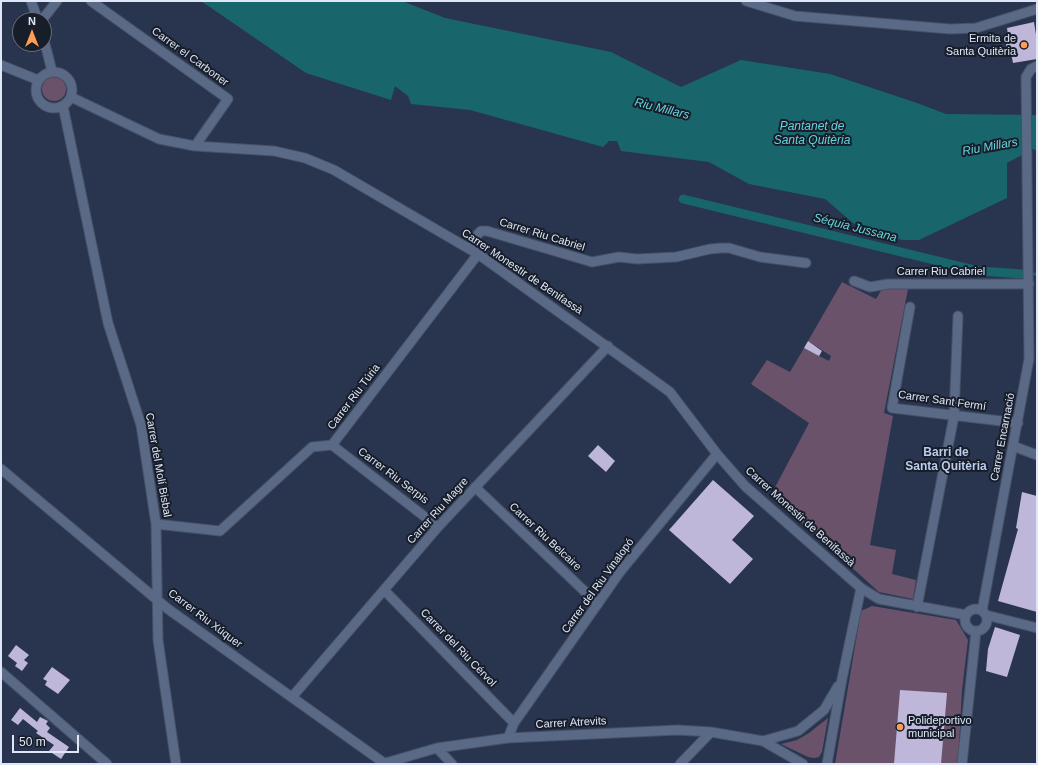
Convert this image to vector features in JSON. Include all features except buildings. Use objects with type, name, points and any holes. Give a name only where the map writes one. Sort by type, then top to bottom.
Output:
[{"type":"street","points":[[30,1],[35,12]]},
{"type":"street","points":[[48,12],[57,1]]},
{"type":"street","name":"Carrer el Carboner","points":[[91,1],[228,99],[195,146]]},
{"type":"street","points":[[746,1],[795,16],[950,29],[976,28],[1033,14],[1037,9]]},
{"type":"street","points":[[47,52],[52,71]]},
{"type":"street","points":[[1,65],[38,80]]},
{"type":"street","name":"Carrer Encarnació","points":[[984,613],[1029,359],[1026,77],[1031,69],[1037,66]]},
{"type":"street","points":[[52,71],[65,74],[72,84],[71,97],[63,106],[50,107],[39,100],[36,94],[38,80],[52,71]]},
{"type":"street","name":"Carrer Monestir de Benifassà","points":[[71,97],[159,139],[195,146],[274,151],[305,158],[334,170],[478,254],[670,392],[717,454],[745,486],[861,588],[878,599],[966,615]]},
{"type":"street","name":"Carrer del Molí Bisbal","points":[[63,106],[108,323],[141,425],[156,524],[158,640],[176,764]]},
{"type":"street","name":"Carrer Riu Cabriel","points":[[470,250],[478,234],[481,231],[487,231],[592,262],[619,257],[637,259],[676,257],[710,249],[729,248],[765,258],[806,263]]},
{"type":"street","name":"Carrer Riu Túria","points":[[156,524],[220,531],[312,447],[332,445],[478,254]]},
{"type":"street","name":"Carrer Riu Cabriel","points":[[854,281],[870,287],[888,284],[1029,284]]},
{"type":"street","name":"Carrer Sant Fermí","points":[[910,307],[892,408],[1018,423]]},
{"type":"street","points":[[917,607],[954,416],[958,316]]},
{"type":"street","name":"Carrer Riu Magre","points":[[292,697],[438,527],[608,346]]},
{"type":"street","name":"Carrer Riu Serpis","points":[[332,445],[438,527]]},
{"type":"street","points":[[1013,446],[1037,455]]},
{"type":"street","name":"Carrer del Riu Vinalopó","points":[[508,738],[514,723],[620,572],[717,454]]},
{"type":"street","name":"Carrer Riu Xúquer","points":[[1,469],[157,598],[168,609],[383,764]]},
{"type":"street","name":"Carrer Riu Belcaire","points":[[475,487],[598,604]]},
{"type":"street","points":[[827,764],[842,679],[861,588]]},
{"type":"street","name":"Carrer del Riu Cérvol","points":[[384,590],[514,723]]},
{"type":"street","points":[[984,613],[987,622],[985,627],[976,631],[970,629],[966,625],[966,615],[973,610],[984,613],[1037,628]]},
{"type":"street","points":[[962,764],[976,631]]},
{"type":"street","points":[[1,672],[107,764]]},
{"type":"street","points":[[763,742],[798,731],[824,710],[842,679]]},
{"type":"street","points":[[824,710],[835,718]]},
{"type":"street","name":"Carrer Atrevits","points":[[383,764],[437,748],[508,738],[678,730],[711,732],[763,742]]},
{"type":"street","points":[[680,764],[711,732]]},
{"type":"street","points":[[763,742],[803,764]]},
{"type":"street","points":[[437,748],[452,764]]},
{"type":"shaded area","points":[[54,77],[63,80],[66,89],[63,98],[54,101],[45,98],[42,89],[45,80]]},
{"type":"shaded area","points":[[842,282],[876,299],[882,289],[908,289],[884,413],[893,416],[870,545],[896,550],[892,574],[916,580],[913,599],[879,592],[771,495],[809,423],[751,384],[767,360],[790,372],[804,348],[829,361],[831,356],[808,341]]},
{"type":"shaded area","points":[[872,606],[956,620],[968,640],[962,690],[958,764],[835,764],[861,611]]},
{"type":"shaded area","points":[[828,718],[822,752],[819,757],[808,757],[781,744],[797,740],[809,733]]},
{"type":"water","name":"Pantanet de Santa Quitèria","points":[[201,1],[402,1],[445,18],[611,52],[681,87],[741,60],[830,74],[946,114],[1037,115],[1037,151],[1033,149],[1007,163],[1007,198],[919,240],[904,240],[866,234],[825,199],[749,184],[709,162],[621,151],[617,141],[609,141],[603,147],[470,110],[411,104],[408,96],[395,86],[391,100],[306,73]]},
{"type":"waterway","name":"Séquia Jussana","points":[[683,199],[979,271],[1022,274]]},
{"type":"place","name":"Ermita de Santa Quitèria","points":[[1024,45]]},
{"type":"place","name":"Polideportivo municipal","points":[[900,727]]},
{"type":"district","name":"Barri de Santa Quitèria","points":[[946,460]]},
{"type":"water label","name":"Riu Millars","points":[[662,109]]},
{"type":"water label","name":"Riu Millars","points":[[990,147]]}]
